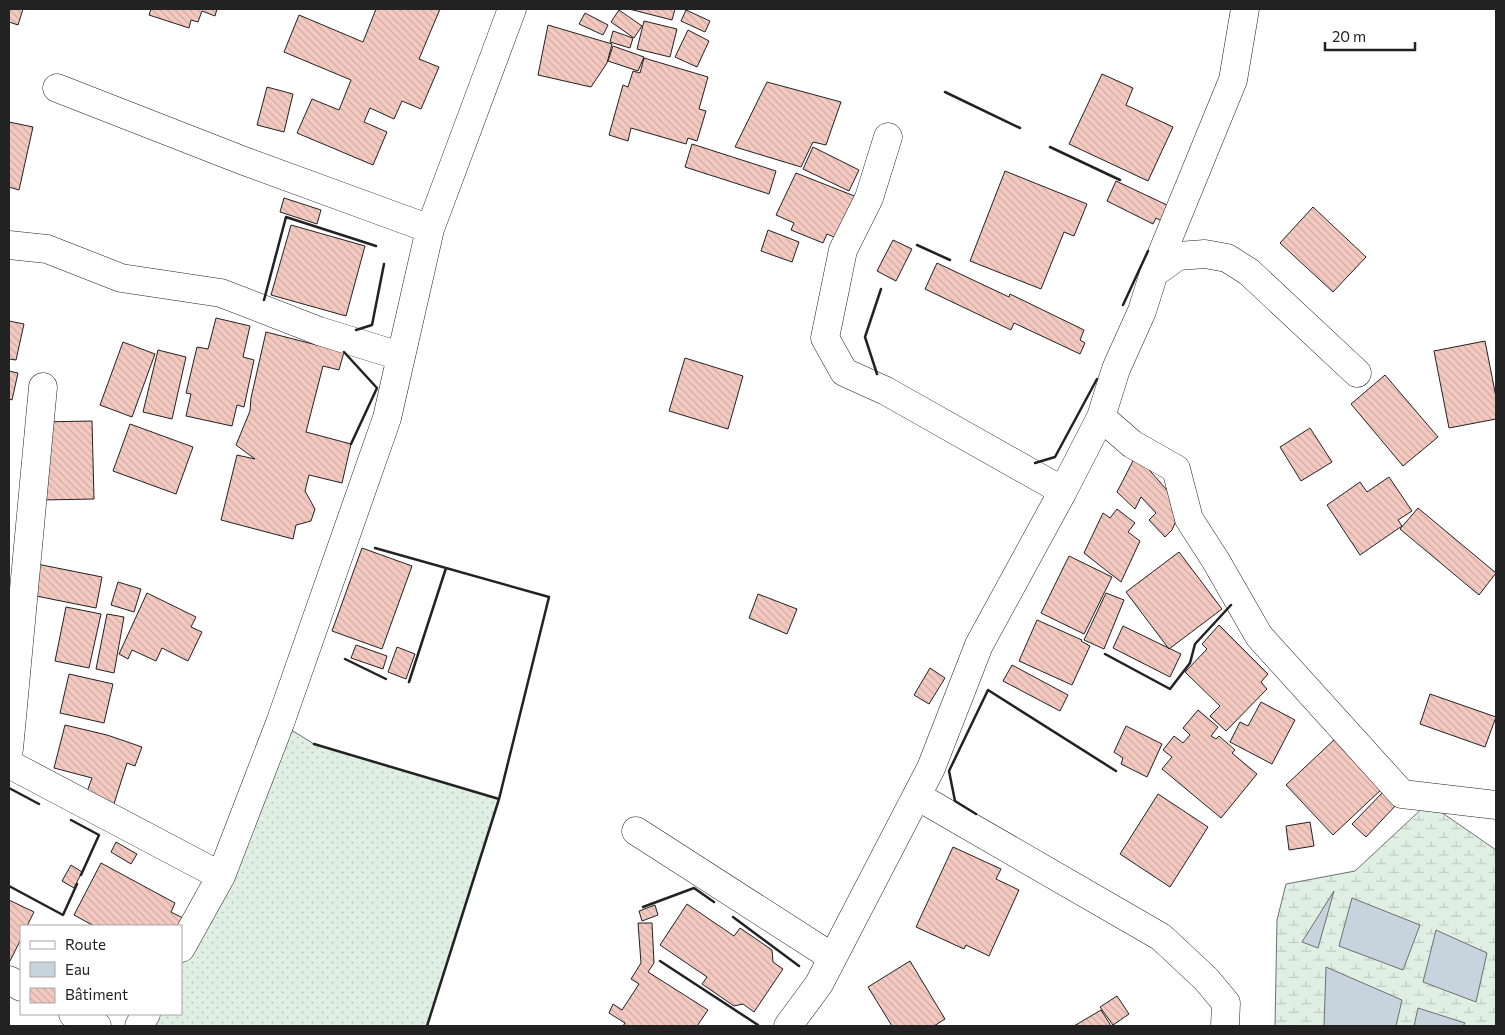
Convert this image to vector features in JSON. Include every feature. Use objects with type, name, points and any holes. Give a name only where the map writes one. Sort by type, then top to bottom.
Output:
[{"type":"street","points":[[182,946],[220,876],[280,723],[386,418],[430,229],[512,9]]},
{"type":"street","points":[[788,1026],[819,984],[932,768],[979,645],[1101,417],[1116,369],[1142,311],[1154,273],[1233,80],[1245,9]]},
{"type":"street","points":[[57,88],[244,161],[430,229]]},
{"type":"street","points":[[888,137],[869,198],[843,250],[825,338],[844,372],[886,391],[1063,491]]},
{"type":"street","points":[[9,244],[47,249],[121,278],[221,293],[319,331],[400,356]]},
{"type":"street","points":[[1154,273],[1178,256],[1205,254],[1227,258],[1248,272],[1358,373]]},
{"type":"street","points":[[9,749],[43,387]]},
{"type":"street","points":[[1101,417],[1132,444],[1176,470],[1189,519],[1216,561],[1259,636],[1402,794],[1496,805]]},
{"type":"street","points":[[9,764],[220,876]]},
{"type":"street","points":[[917,796],[1161,938],[1206,979],[1226,1003],[1225,1026]]},
{"type":"street","points":[[636,831],[832,957]]},
{"type":"street","points":[[9,980],[20,986]]},
{"type":"street","points":[[75,1015],[97,1026]]},
{"type":"street","points":[[139,1026],[145,1015]]},
{"type":"green space","points":[[280,723],[314,744],[499,799],[427,1026],[139,1026],[145,1015],[182,1015],[182,946]]},
{"type":"green space","points":[[1428,803],[1496,850],[1496,1026],[1275,1026],[1277,920],[1286,884],[1355,871]]},
{"type":"water","points":[[1334,891],[1318,948],[1302,942]]},
{"type":"water","points":[[1352,898],[1420,925],[1403,970],[1339,946]]},
{"type":"water","points":[[1436,930],[1487,953],[1476,1002],[1423,982]]},
{"type":"water","points":[[1326,967],[1402,1000],[1396,1026],[1324,1026]]},
{"type":"water","points":[[1418,1008],[1465,1023],[1463,1026],[1414,1026]]},
{"type":"building","points":[[9,9],[23,9],[18,25],[9,22]]},
{"type":"building","points":[[151,9],[217,9],[215,16],[202,11],[198,22],[191,20],[189,28],[149,15]]},
{"type":"building","points":[[376,9],[440,9],[419,59],[439,67],[421,109],[402,101],[394,119],[370,108],[364,122],[387,132],[373,165],[297,133],[312,99],[339,110],[351,80],[284,52],[299,15],[363,42]]},
{"type":"building","points":[[629,9],[675,9],[672,20]]},
{"type":"building","points":[[619,10],[642,26],[634,38],[611,22]]},
{"type":"building","points":[[686,10],[710,21],[705,32],[681,21]]},
{"type":"building","points":[[585,13],[608,25],[603,35],[579,24]]},
{"type":"building","points":[[644,21],[677,29],[670,57],[637,49]]},
{"type":"building","points":[[548,25],[612,44],[607,63],[591,87],[538,75]]},
{"type":"building","points":[[688,30],[709,41],[697,67],[675,57]]},
{"type":"building","points":[[613,31],[633,38],[630,48],[610,42]]},
{"type":"building","points":[[613,46],[644,57],[638,71],[608,61]]},
{"type":"building","points":[[644,58],[708,77],[699,109],[706,111],[697,141],[688,138],[686,144],[631,128],[628,141],[609,135],[623,85],[628,87],[633,71],[640,73]]},
{"type":"building","points":[[1102,74],[1133,88],[1126,105],[1173,127],[1148,181],[1069,144]]},
{"type":"building","points":[[767,82],[841,102],[826,145],[813,142],[801,167],[735,147]]},
{"type":"building","points":[[267,87],[293,94],[284,132],[257,125]]},
{"type":"building","points":[[9,122],[33,127],[19,190],[9,187]]},
{"type":"building","points":[[692,144],[776,171],[769,194],[685,167]]},
{"type":"building","points":[[813,147],[859,170],[849,191],[803,169]]},
{"type":"building","points":[[1005,171],[1087,204],[1074,236],[1064,232],[1041,289],[970,261]]},
{"type":"building","points":[[796,173],[862,199],[843,241],[827,234],[823,243],[791,230],[794,223],[776,215]]},
{"type":"building","points":[[1116,181],[1169,206],[1162,221],[1156,218],[1153,224],[1107,201]]},
{"type":"building","points":[[284,198],[321,210],[317,224],[280,212]]},
{"type":"building","points":[[1313,207],[1366,257],[1333,292],[1280,243]]},
{"type":"building","points":[[291,225],[365,246],[346,316],[271,295]]},
{"type":"building","points":[[768,230],[799,242],[792,262],[761,251]]},
{"type":"building","points":[[893,240],[912,249],[896,281],[877,271]]},
{"type":"building","points":[[937,263],[1009,297],[1010,294],[1084,330],[1080,340],[1085,343],[1080,354],[1014,323],[1011,330],[925,289]]},
{"type":"building","points":[[216,318],[250,326],[243,357],[254,360],[244,407],[237,405],[232,426],[186,416],[191,394],[186,393],[197,347],[208,349]]},
{"type":"building","points":[[9,321],[24,324],[16,360],[9,359]]},
{"type":"building","points":[[266,332],[344,352],[339,370],[323,366],[306,432],[351,444],[342,483],[309,475],[305,491],[315,509],[311,521],[296,525],[293,539],[221,520],[237,455],[255,459],[236,445],[250,411],[251,398]]},
{"type":"building","points":[[1485,341],[1496,397],[1496,419],[1449,428],[1434,351]]},
{"type":"building","points":[[123,342],[155,354],[132,417],[100,405]]},
{"type":"building","points":[[158,350],[186,357],[172,419],[143,412]]},
{"type":"building","points":[[685,358],[743,376],[728,429],[669,411]]},
{"type":"building","points":[[9,371],[18,373],[12,400],[9,399]]},
{"type":"building","points":[[1385,375],[1438,437],[1403,466],[1351,404]]},
{"type":"building","points":[[92,421],[94,499],[41,500],[39,422]]},
{"type":"building","points":[[130,424],[193,447],[176,494],[113,471]]},
{"type":"building","points":[[1310,428],[1332,462],[1301,481],[1280,447]]},
{"type":"building","points":[[1136,455],[1182,507],[1172,530],[1165,537],[1149,520],[1156,513],[1141,497],[1135,509],[1117,492]]},
{"type":"building","points":[[1389,477],[1412,511],[1398,520],[1402,526],[1360,555],[1327,505],[1360,482],[1367,492]]},
{"type":"building","points":[[1418,508],[1496,573],[1479,595],[1400,529]]},
{"type":"building","points":[[1117,509],[1135,523],[1128,532],[1140,541],[1121,582],[1084,553],[1103,513],[1110,518]]},
{"type":"building","points":[[362,548],[412,566],[382,649],[332,631]]},
{"type":"building","points":[[1179,552],[1222,609],[1169,649],[1126,592]]},
{"type":"building","points":[[1069,556],[1112,577],[1084,634],[1041,613]]},
{"type":"building","points":[[27,562],[102,577],[96,608],[21,593]]},
{"type":"building","points":[[118,582],[141,589],[134,612],[111,605]]},
{"type":"building","points":[[147,593],[196,617],[191,627],[202,632],[188,661],[162,648],[156,661],[132,650],[128,659],[119,654]]},
{"type":"building","points":[[1106,593],[1124,600],[1104,649],[1084,640]]},
{"type":"building","points":[[758,594],[797,609],[787,634],[749,618]]},
{"type":"building","points":[[66,607],[101,614],[89,668],[55,661]]},
{"type":"building","points":[[107,614],[124,617],[114,673],[96,669]]},
{"type":"building","points":[[1037,620],[1082,640],[1090,646],[1072,685],[1019,661]]},
{"type":"building","points":[[1219,625],[1268,674],[1261,682],[1267,689],[1226,731],[1210,716],[1220,706],[1185,672],[1207,649],[1202,644]]},
{"type":"building","points":[[1123,626],[1181,654],[1170,677],[1113,648]]},
{"type":"building","points":[[356,645],[387,656],[383,669],[351,658]]},
{"type":"building","points":[[397,647],[415,654],[406,679],[388,672]]},
{"type":"building","points":[[1012,665],[1068,695],[1060,711],[1003,681]]},
{"type":"building","points":[[930,668],[945,678],[929,704],[914,695]]},
{"type":"building","points":[[69,674],[113,684],[104,723],[60,713]]},
{"type":"building","points":[[1430,694],[1496,717],[1485,747],[1420,724]]},
{"type":"building","points":[[1261,702],[1295,720],[1272,764],[1230,742],[1240,722],[1248,726]]},
{"type":"building","points":[[1198,710],[1218,727],[1211,736],[1216,739],[1219,736],[1235,750],[1232,753],[1257,774],[1221,818],[1162,769],[1172,757],[1163,750],[1174,736],[1183,743],[1190,735],[1183,728]]},
{"type":"building","points":[[65,725],[107,735],[142,747],[135,766],[127,763],[113,807],[85,797],[92,778],[54,768]]},
{"type":"building","points":[[1126,726],[1162,744],[1147,777],[1121,764],[1123,758],[1114,752]]},
{"type":"building","points":[[1337,737],[1384,787],[1333,835],[1286,785]]},
{"type":"building","points":[[1385,790],[1398,803],[1366,837],[1352,824]]},
{"type":"building","points":[[1158,794],[1208,827],[1170,887],[1120,854]]},
{"type":"building","points":[[1310,822],[1314,846],[1289,850],[1286,826]]},
{"type":"building","points":[[116,842],[137,854],[131,864],[111,852]]},
{"type":"building","points":[[953,847],[1001,869],[996,879],[1019,890],[989,956],[966,945],[964,949],[916,927]]},
{"type":"building","points":[[101,863],[175,903],[171,912],[189,921],[182,925],[92,925],[74,915]]},
{"type":"building","points":[[71,865],[82,872],[74,888],[62,881]]},
{"type":"building","points":[[9,900],[34,912],[28,925],[20,925],[20,941],[9,961]]},
{"type":"building","points":[[687,904],[734,936],[740,928],[772,950],[773,962],[783,969],[754,1012],[743,1004],[734,1006],[702,984],[707,977],[660,945]]},
{"type":"building","points":[[655,905],[658,915],[642,921],[639,911]]},
{"type":"building","points":[[638,923],[652,923],[654,963],[648,972],[708,1010],[697,1026],[623,1026],[625,1023],[609,1013],[613,1004],[622,1010],[639,984],[631,979],[641,963]]},
{"type":"building","points":[[910,961],[945,1019],[934,1026],[892,1026],[868,987]]},
{"type":"building","points":[[1117,996],[1129,1014],[1113,1025],[1100,1007]]},
{"type":"building","points":[[1101,1010],[1111,1026],[1074,1026]]},
{"type":"wall","points":[[945,92],[1020,128]]},
{"type":"wall","points":[[1050,147],[1120,180]]},
{"type":"wall","points":[[264,300],[286,217],[376,246]]},
{"type":"wall","points":[[917,245],[950,260]]},
{"type":"wall","points":[[1123,305],[1148,251]]},
{"type":"wall","points":[[356,330],[372,325],[384,264]]},
{"type":"wall","points":[[877,374],[865,337],[881,289]]},
{"type":"wall","points":[[344,352],[377,388],[351,444]]},
{"type":"wall","points":[[1035,463],[1055,457],[1097,379]]},
{"type":"wall","points":[[375,548],[549,597],[499,799],[427,1026]]},
{"type":"wall","points":[[409,682],[446,568]]},
{"type":"wall","points":[[1105,654],[1170,689],[1190,663],[1195,644],[1231,605]]},
{"type":"wall","points":[[345,659],[386,679]]},
{"type":"wall","points":[[976,814],[955,801],[949,771],[988,690],[1116,771]]},
{"type":"wall","points":[[314,744],[499,799]]},
{"type":"wall","points":[[9,788],[39,804]]},
{"type":"wall","points":[[71,820],[99,835],[81,875]]},
{"type":"wall","points":[[9,886],[63,915],[77,884]]},
{"type":"wall","points":[[643,907],[694,888],[714,902]]},
{"type":"wall","points":[[733,917],[799,966]]},
{"type":"wall","points":[[660,961],[758,1025]]}]
